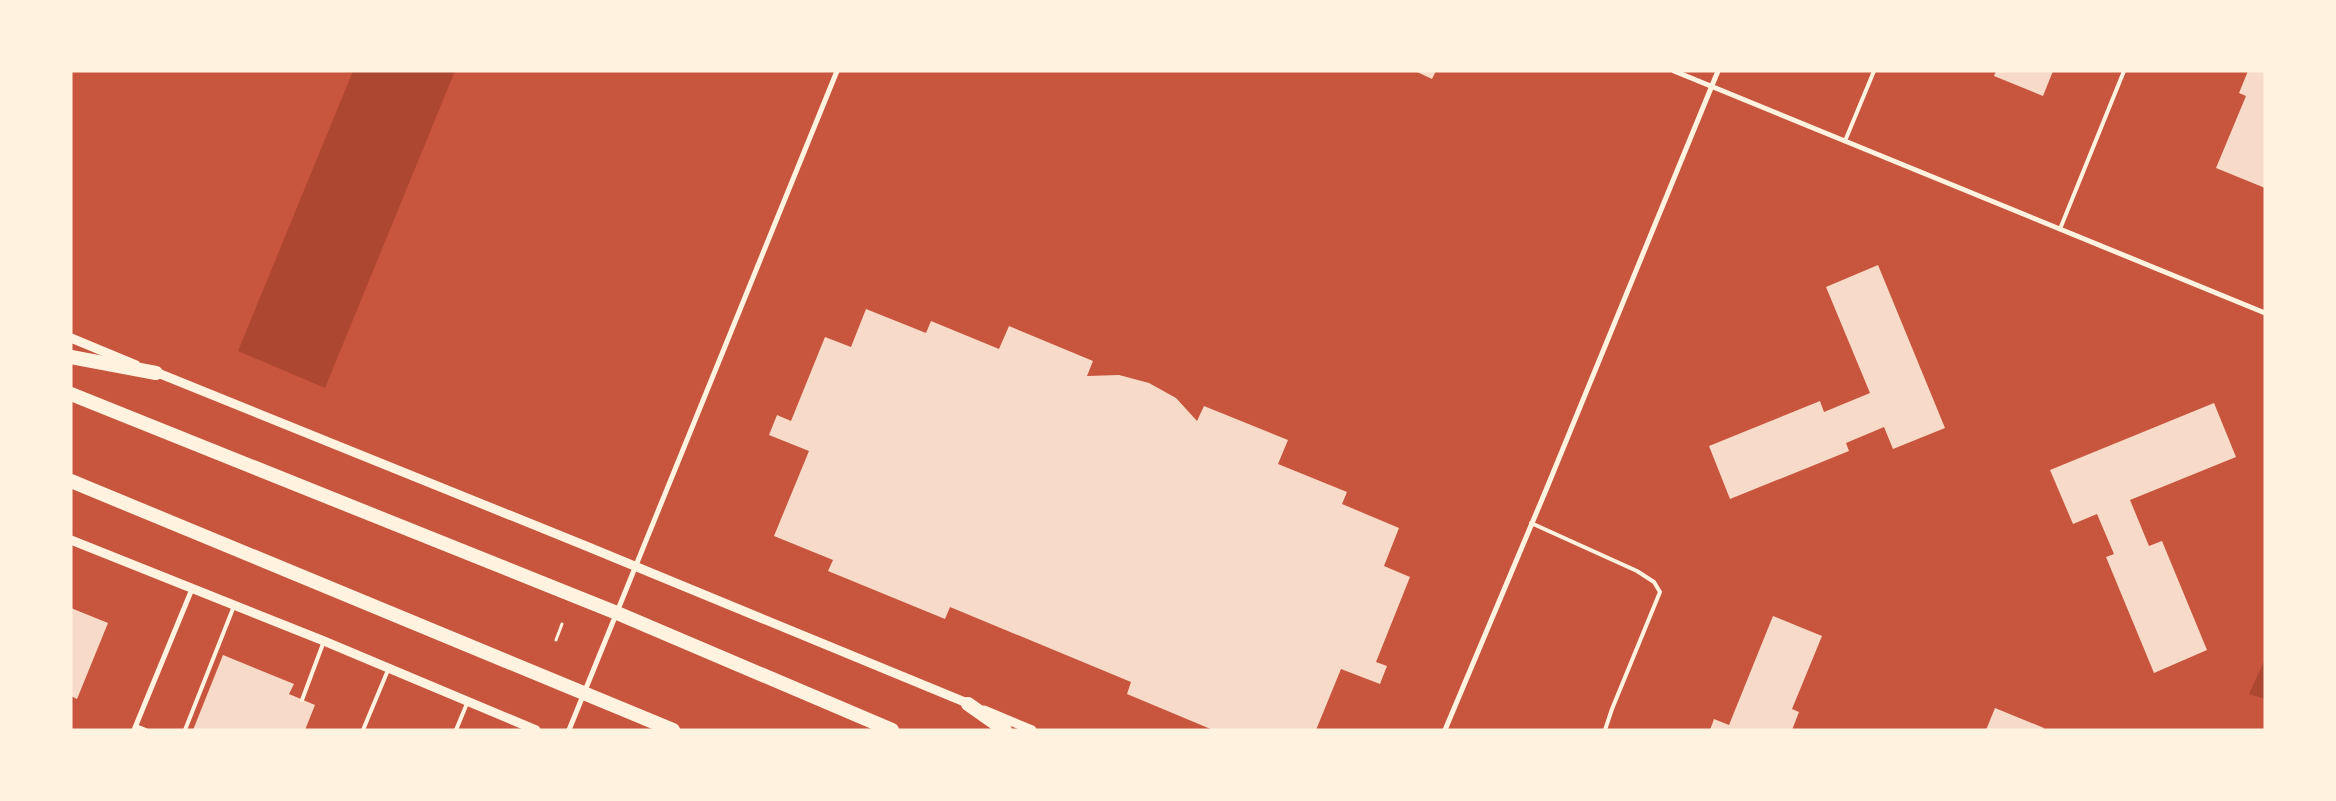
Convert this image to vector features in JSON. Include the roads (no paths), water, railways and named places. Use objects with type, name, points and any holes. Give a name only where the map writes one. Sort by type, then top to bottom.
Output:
[{"type":"highway","points":[[71,357],[156,373]]},
{"type":"highway","points":[[71,394],[617,613],[892,730]]},
{"type":"highway","points":[[71,481],[673,730]]},
{"type":"highway","points":[[968,704],[1005,730]]},
{"type":"street","points":[[569,730],[837,71]]},
{"type":"street","points":[[1674,71],[2265,313]]},
{"type":"street","points":[[1445,730],[1718,71]]},
{"type":"street","points":[[71,338],[636,566],[1032,730]]},
{"type":"street","points":[[71,540],[324,641],[536,730]]},
{"type":"street","points":[[135,728],[192,589]]},
{"type":"lane","points":[[1845,141],[1874,71]]},
{"type":"lane","points":[[2060,230],[2124,71]]},
{"type":"lane","points":[[1531,523],[1638,571],[1654,582],[1660,592],[1605,730]]},
{"type":"lane","points":[[185,730],[234,606]]},
{"type":"lane","points":[[302,700],[324,641]]},
{"type":"lane","points":[[363,730],[389,668]]},
{"type":"lane","points":[[456,730],[468,701]]},
{"type":"lane","points":[[135,728],[146,730]]}]
